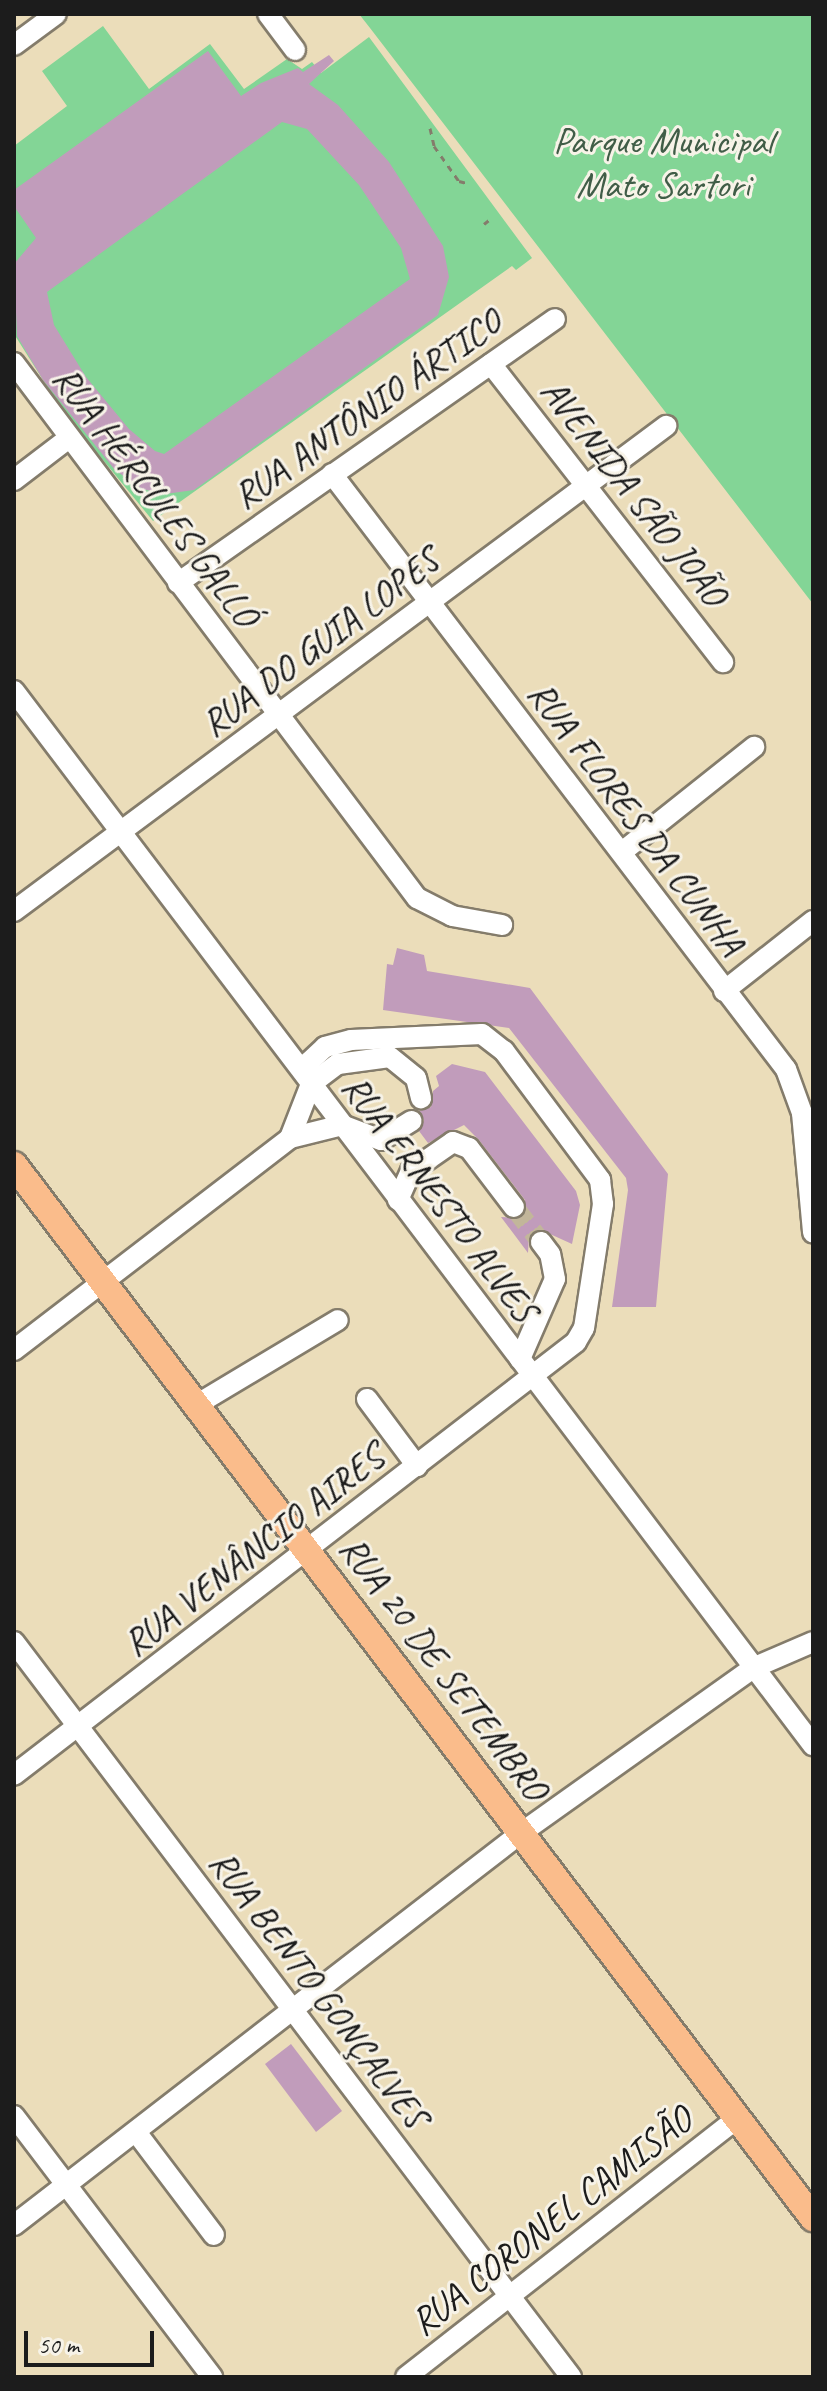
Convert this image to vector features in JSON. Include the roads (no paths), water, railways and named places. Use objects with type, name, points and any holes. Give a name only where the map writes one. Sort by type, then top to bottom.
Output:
[{"type":"main road","name":"RUA 20 DE SETEMBRO","points":[[14,1165],[813,2218]]},
{"type":"street","points":[[14,45],[56,14]]},
{"type":"street","points":[[268,14],[295,50]]},
{"type":"street","name":"RUA ANTÔNIO ÁRTICO","points":[[178,583],[555,319]]},
{"type":"street","name":"RUA HÉRCULES GALLÓ","points":[[14,363],[417,898],[452,916],[502,925]]},
{"type":"street","name":"AVENIDA SÃO JOÃO","points":[[491,364],[723,662]]},
{"type":"street","name":"RUA DO GUIA LOPES","points":[[14,911],[279,717],[666,426]]},
{"type":"street","points":[[14,480],[69,438]]},
{"type":"street","name":"RUA FLORES DA CUNHA","points":[[332,474],[622,852],[797,1090],[813,1232]]},
{"type":"street","name":"RUA ERNESTO ALVES","points":[[14,691],[813,1745]]},
{"type":"street","points":[[622,852],[754,747]]},
{"type":"street","points":[[724,991],[813,921]]},
{"type":"street","name":"RUA VENÂNCIO AIRES","points":[[14,1775],[533,1378],[576,1342],[584,1328],[603,1204],[600,1180],[504,1051],[482,1034],[351,1040],[325,1047],[309,1062],[311,1084]]},
{"type":"street","points":[[290,1138],[311,1084],[338,1064],[390,1057],[416,1078],[421,1098]]},
{"type":"street","points":[[14,1350],[290,1138],[342,1125],[381,1140],[411,1121]]},
{"type":"street","points":[[398,1200],[411,1171],[453,1142],[469,1148],[514,1207]]},
{"type":"street","points":[[520,1359],[555,1279],[550,1254],[541,1242]]},
{"type":"street","points":[[196,1405],[338,1320]]},
{"type":"street","points":[[367,1399],[417,1466]]},
{"type":"street","name":"RUA BENTO GONÇALVES","points":[[14,1642],[571,2377]]},
{"type":"street","points":[[14,2225],[521,1833],[755,1667],[813,1642]]},
{"type":"street","points":[[14,2116],[212,2377]]},
{"type":"street","name":"RUA CORONEL CAMISÃO","points":[[406,2377],[737,2118]]},
{"type":"street","points":[[136,2132],[214,2235]]},
{"type":"tunnel","points":[[514,1207],[541,1242]]},
{"type":"park label","name":"Parque Municipal Mato Sartori","points":[[663,163]]}]
